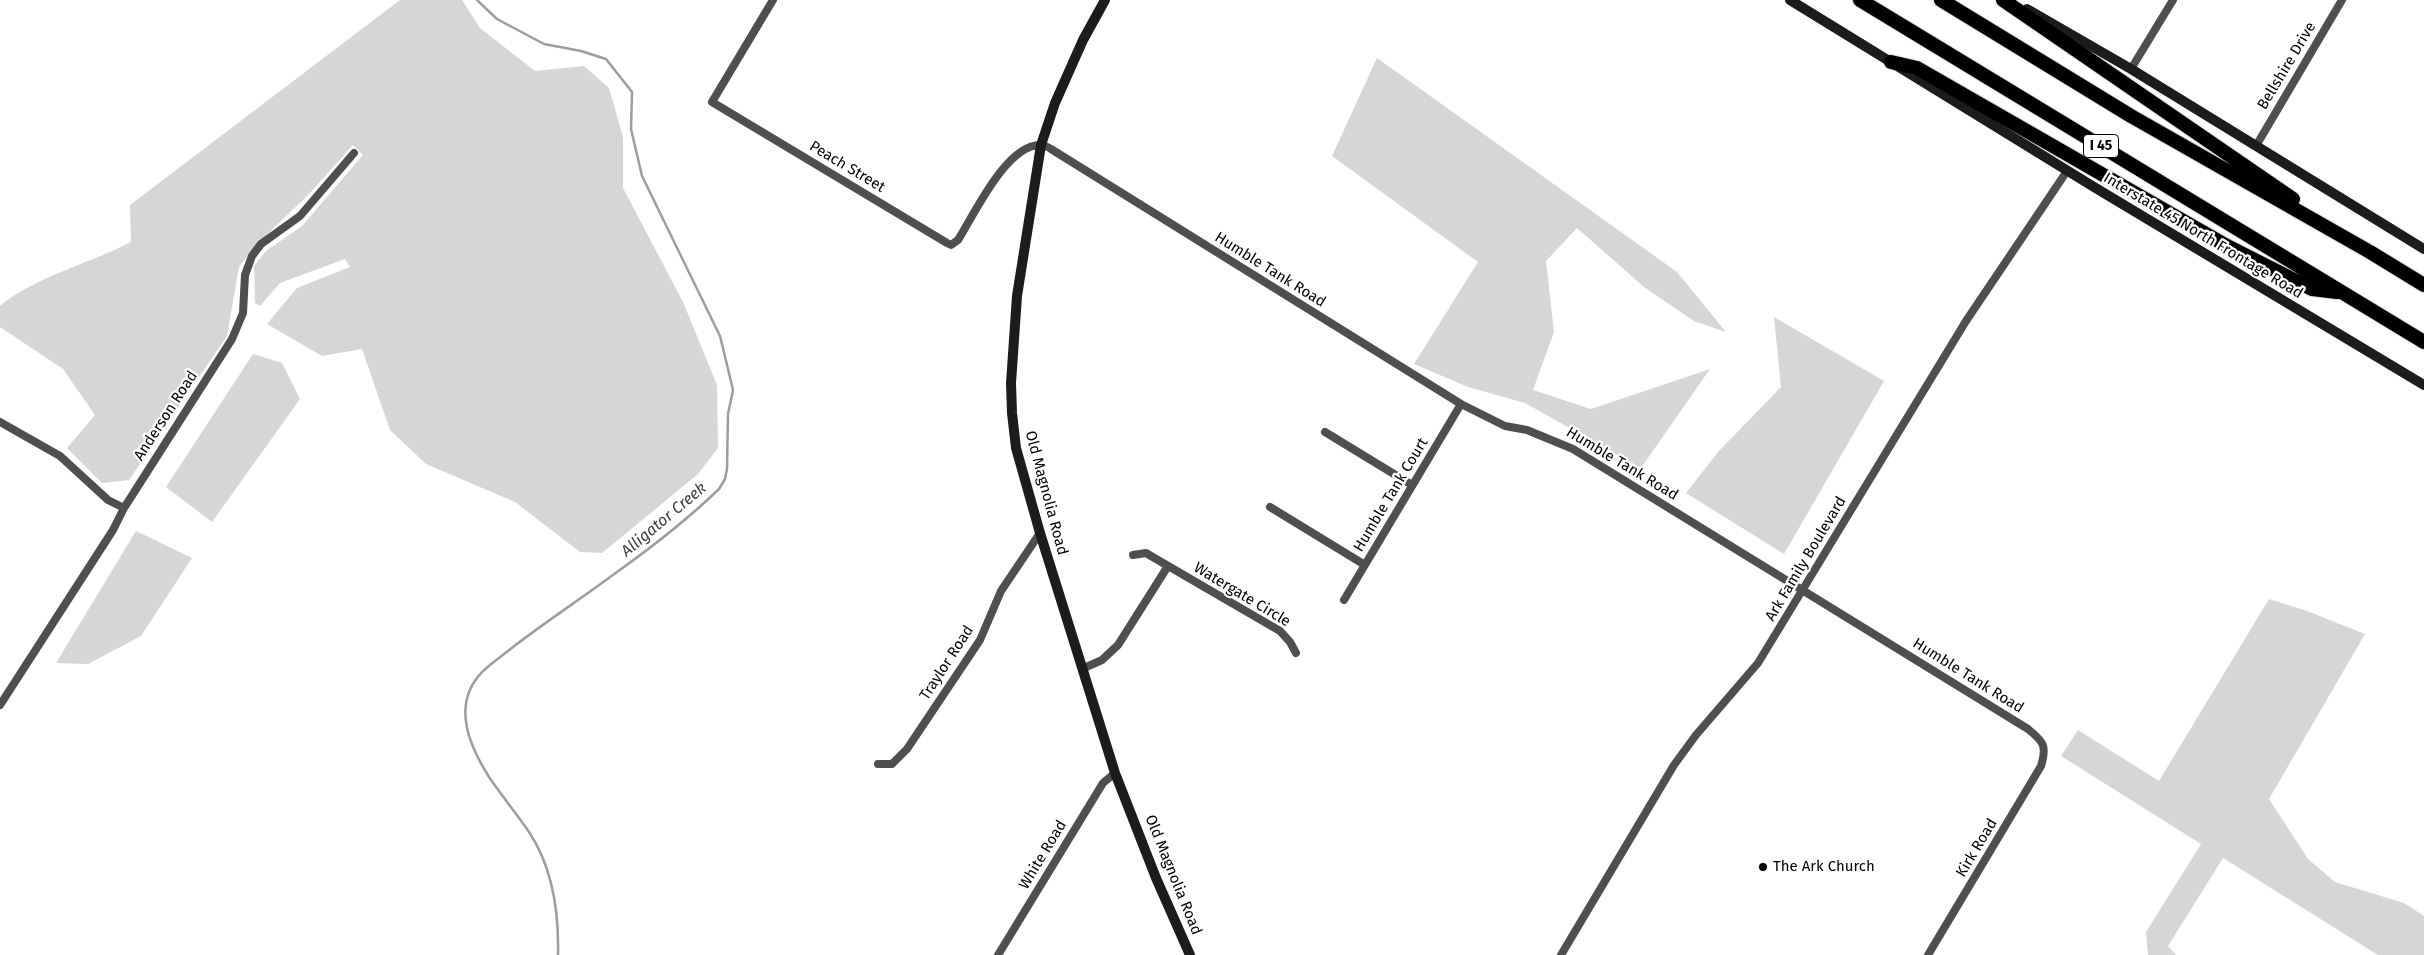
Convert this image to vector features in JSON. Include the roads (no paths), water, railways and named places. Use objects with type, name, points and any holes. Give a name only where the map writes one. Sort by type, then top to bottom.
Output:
[{"type":"highway","name":"I 45","points":[[1860,0],[2424,342]]},
{"type":"highway","name":"I 45","points":[[1941,0],[2131,116],[2370,252],[2424,285]]},
{"type":"highway","points":[[2003,0],[2370,252]]},
{"type":"highway","points":[[1891,62],[1917,68],[2227,246],[2312,289],[2342,293]]},
{"type":"main road","name":"Old Magnolia Road","points":[[1106,0],[1083,40],[1055,103],[1041,145],[1017,296],[1011,383],[1016,448],[1040,533],[1084,668],[1115,773],[1156,878],[1190,955]]},
{"type":"main road","name":"Interstate 45 North Frontage Road","points":[[1790,0],[2067,171],[2424,385]]},
{"type":"main road","points":[[2010,0],[2132,69],[2424,249]]},
{"type":"street","name":"Peach Street","points":[[773,0],[712,102],[947,243],[951,245],[958,240],[1000,172],[1009,162],[1027,148],[1041,145]]},
{"type":"street","points":[[2132,69],[2173,0]]},
{"type":"street","name":"Bellshire Drive","points":[[2256,146],[2342,0]]},
{"type":"street","name":"Humble Tank Road","points":[[1041,145],[1051,148],[1461,404],[1505,426],[1527,430],[1573,449],[2028,729],[2044,745],[2045,754]]},
{"type":"street","name":"Anderson Road","points":[[0,705],[232,339],[243,313],[245,275],[252,256],[260,244],[300,216],[354,153]]},
{"type":"street","name":"Ark Family Boulevard","points":[[1561,955],[1674,765],[1696,735],[1758,663],[1966,321],[2067,171]]},
{"type":"street","name":"Humble Tank Court","points":[[1344,600],[1461,404]]},
{"type":"street","points":[[0,422],[60,456],[108,500],[124,508]]},
{"type":"street","points":[[1324,432],[1412,485]]},
{"type":"street","points":[[1270,507],[1365,565]]},
{"type":"street","name":"Traylor Road","points":[[878,764],[892,764],[907,749],[980,640],[1001,591],[1040,533]]},
{"type":"street","name":"Watergate Circle","points":[[1133,555],[1146,553],[1280,631],[1290,642],[1296,653]]},
{"type":"street","points":[[1084,668],[1102,660],[1118,645],[1168,566]]},
{"type":"street","name":"Kirk Road","points":[[1928,955],[2037,775],[2045,754]]},
{"type":"street","name":"White Road","points":[[998,955],[1103,783],[1115,773]]},
{"type":"waterway","name":"Alligator Creek","points":[[477,0],[497,19],[544,44],[581,51],[606,59],[632,92],[631,129],[642,176],[720,336],[733,390],[728,414],[727,469],[725,479],[719,489],[656,543],[494,662],[482,672],[469,692],[465,714],[473,747],[489,777],[529,832],[544,860],[556,907],[558,955]]},
{"type":"place","name":"The Ark Church","points":[[1763,867]]}]
